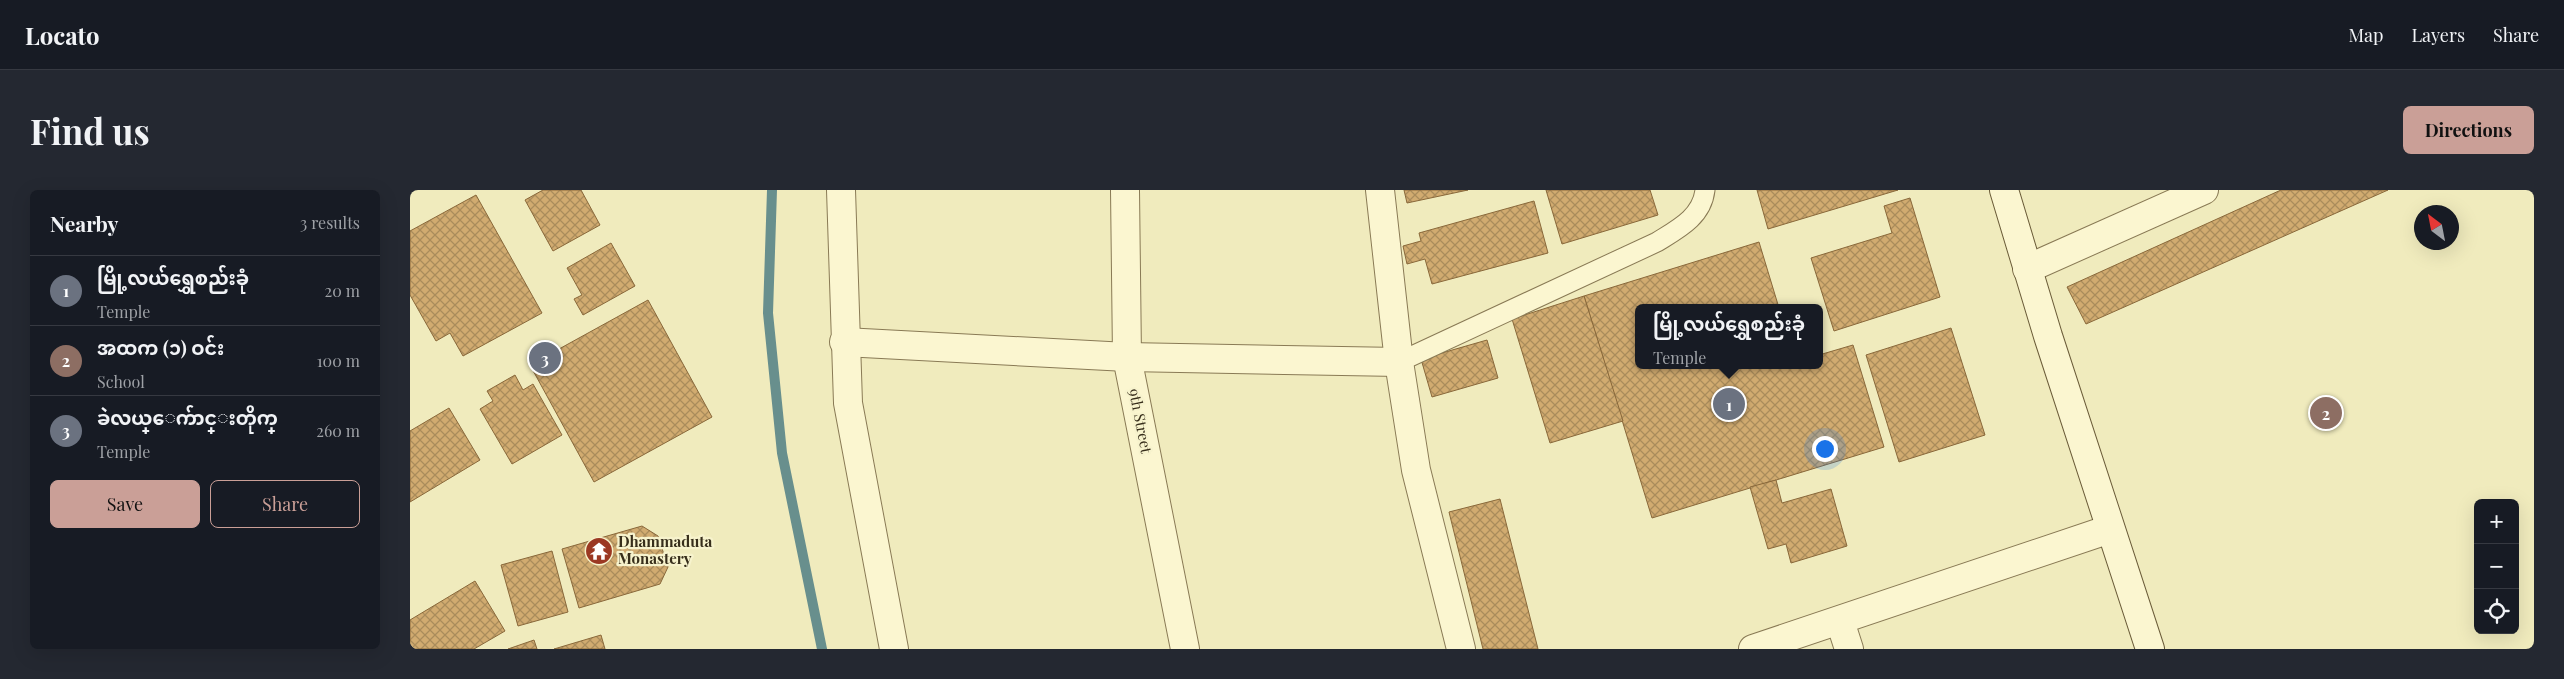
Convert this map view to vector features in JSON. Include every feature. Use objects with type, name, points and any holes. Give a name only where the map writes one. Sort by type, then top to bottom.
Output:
[{"type":"street","points":[[842,190],[844,342],[848,403],[894,649]]},
{"type":"street","name":"9th Street","points":[[1125,190],[1127,357],[1185,649]]},
{"type":"street","points":[[1380,190],[1399,362],[1416,470],[1461,649]]},
{"type":"street","points":[[2004,190],[2027,269],[2150,649]]},
{"type":"street","points":[[2027,269],[2204,190]]},
{"type":"street","points":[[844,342],[1127,357],[1399,362]]},
{"type":"street","points":[[1753,649],[2110,529]]},
{"type":"street","points":[[1840,621],[1849,649]]},
{"type":"lane","points":[[1399,362],[1657,242],[1691,221],[1704,200],[1705,190]]},
{"type":"building","points":[[543,190],[581,190],[600,225],[553,251],[525,200]]},
{"type":"building","points":[[1404,190],[1468,190],[1407,203]]},
{"type":"building","points":[[1546,190],[1650,190],[1658,215],[1562,244]]},
{"type":"building","points":[[1757,190],[1898,190],[1768,229]]},
{"type":"building","points":[[2281,190],[2388,190],[2086,324],[2067,287]]},
{"type":"building","points":[[476,195],[542,313],[463,356],[450,333],[436,341],[410,295],[410,231]]},
{"type":"building","points":[[1910,198],[1940,297],[1834,331],[1811,258],[1892,233],[1884,206]]},
{"type":"building","points":[[1534,201],[1548,253],[1432,284],[1425,259],[1407,264],[1403,246],[1421,241],[1419,233]]},
{"type":"building","points":[[1759,242],[1778,304],[1635,304],[1635,369],[1823,369],[1823,354],[1853,345],[1884,447],[1652,518],[1584,296]]},
{"type":"building","points":[[611,243],[635,286],[583,315],[574,299],[582,295],[567,268]]},
{"type":"building","points":[[1584,296],[1623,421],[1550,443],[1512,319]]},
{"type":"building","points":[[648,300],[712,417],[594,482],[530,365]]},
{"type":"building","points":[[1951,328],[1985,435],[1899,462],[1866,355]]},
{"type":"building","points":[[1487,340],[1498,378],[1432,397],[1421,359]]},
{"type":"building","points":[[515,375],[523,390],[533,384],[562,435],[512,464],[480,409],[493,401],[487,391]]},
{"type":"building","points":[[449,408],[480,460],[410,502],[410,431]]},
{"type":"building","points":[[1776,480],[1782,503],[1831,489],[1847,546],[1791,563],[1786,544],[1768,549],[1750,487]]},
{"type":"building","points":[[1500,499],[1538,649],[1483,649],[1449,512]]},
{"type":"building","points":[[642,526],[658,536],[668,567],[660,584],[579,608],[562,549]]},
{"type":"building","points":[[552,551],[568,612],[518,626],[501,565]]},
{"type":"building","points":[[475,581],[505,631],[474,649],[410,649],[410,620]]},
{"type":"building","points":[[601,635],[605,649],[554,649]]},
{"type":"building","points":[[534,640],[537,649],[508,649]]},
{"type":"waterway","points":[[772,190],[768,313],[782,453],[822,649]]},
{"type":"place","name":"ခဲလယ္ေက်ာင္းတိုက္","points":[[545,358]]},
{"type":"place","name":"မြို့လယ်ရွှေစည်းခုံ","points":[[1729,404]]},
{"type":"place","name":"အထက (၁) ဝင်း","points":[[2326,413]]},
{"type":"place","name":"Dhammaduta Monastery","points":[[599,551]]}]
